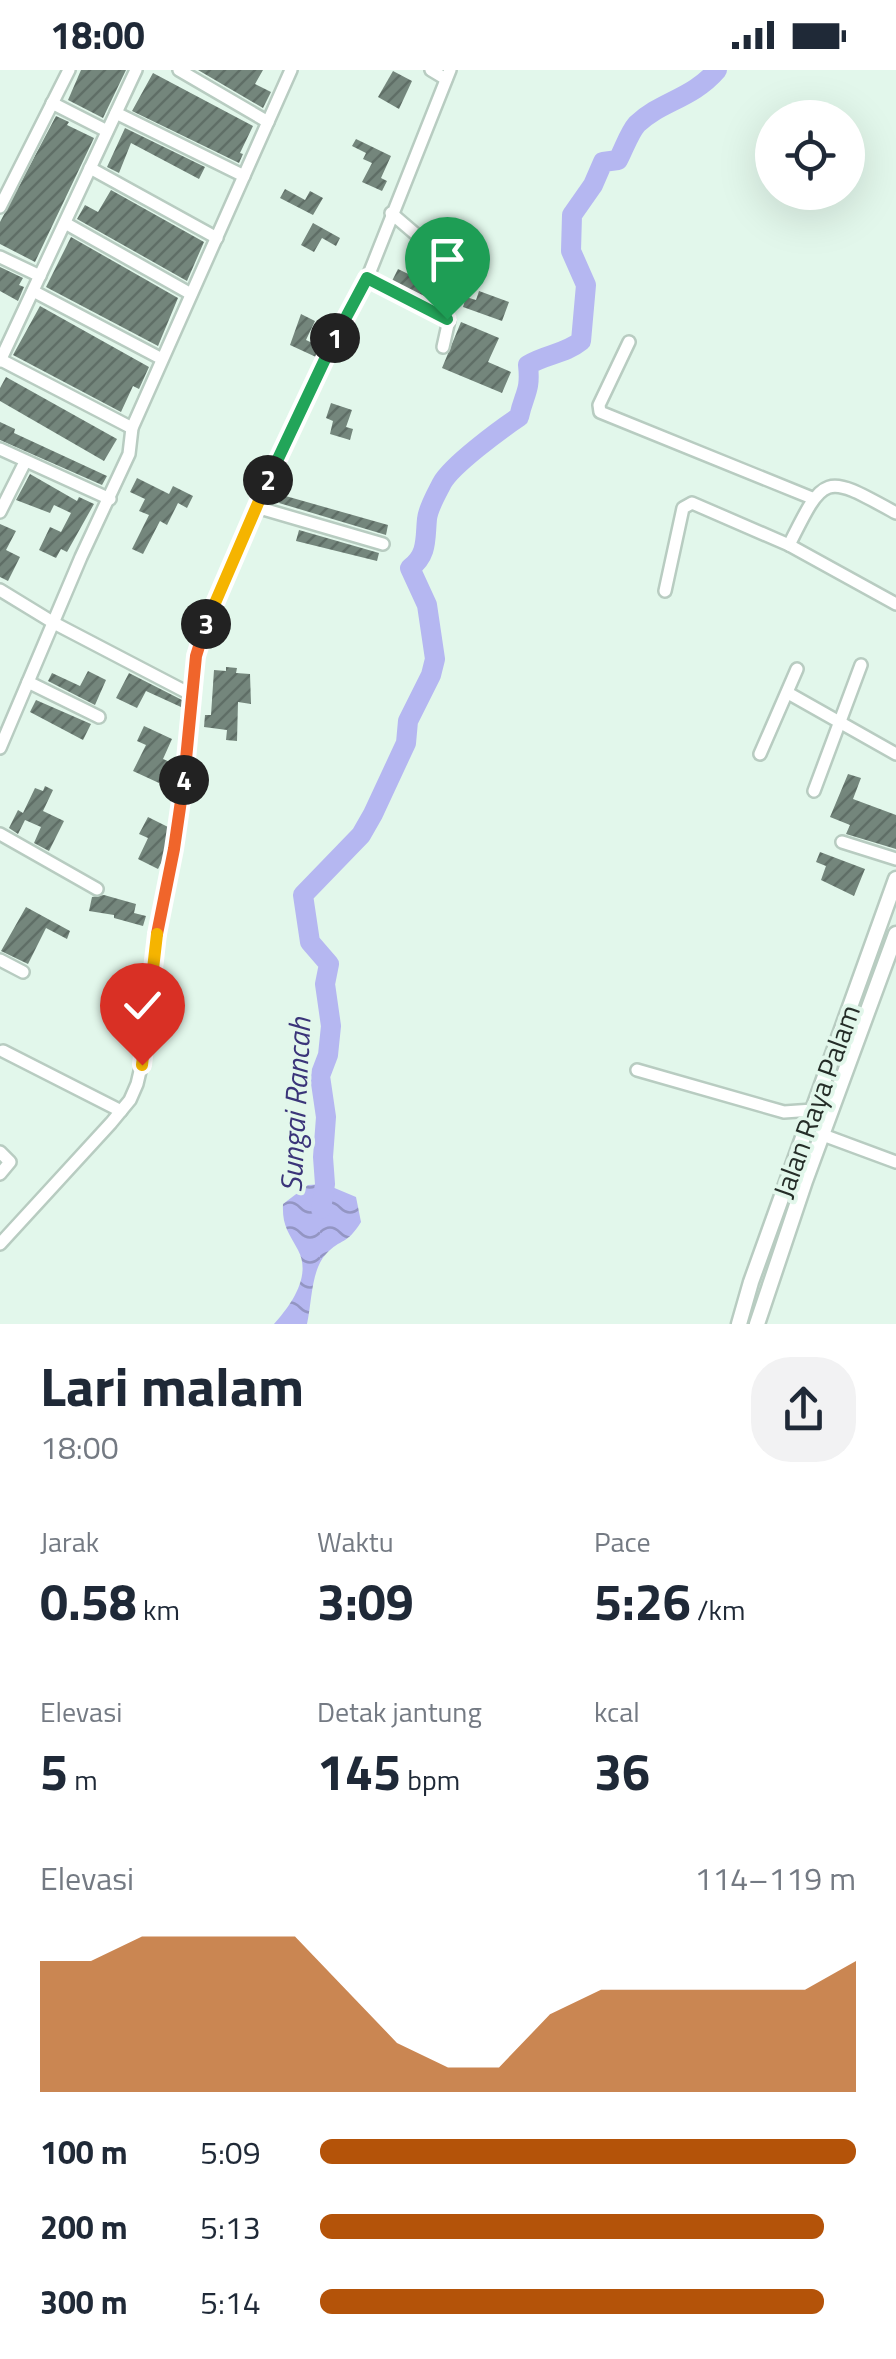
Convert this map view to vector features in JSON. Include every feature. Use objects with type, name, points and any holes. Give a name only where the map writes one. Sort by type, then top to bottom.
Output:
[{"type":"main road","name":"Jalan Raya Palam","points":[[739,1324],[813,1110],[889,922],[896,879]]},
{"type":"main road","name":"Jalan Raya Palam","points":[[757,1324],[788,1227],[896,934]]},
{"type":"street","points":[[0,207],[67,74],[52,70]]},
{"type":"street","points":[[132,428],[0,361],[136,70]]},
{"type":"street","points":[[179,70],[268,122]]},
{"type":"street","points":[[0,748],[4,728],[129,454],[132,428],[291,70]]},
{"type":"street","points":[[0,1244],[121,1111],[137,1084],[145,1050],[155,940],[174,849],[196,656],[256,508],[367,278],[448,74],[431,70]]},
{"type":"street","points":[[52,103],[107,131]]},
{"type":"street","points":[[116,112],[244,176]]},
{"type":"street","points":[[90,168],[217,238]]},
{"type":"street","points":[[391,214],[447,261]]},
{"type":"street","points":[[65,223],[192,294]]},
{"type":"street","points":[[0,257],[40,276]]},
{"type":"street","points":[[367,278],[449,320],[442,347]]},
{"type":"street","points":[[33,290],[162,359]]},
{"type":"street","points":[[630,342],[599,404],[602,414],[812,498]]},
{"type":"street","points":[[0,449],[110,499]]},
{"type":"street","points":[[0,512],[25,462]]},
{"type":"street","points":[[789,545],[812,498],[824,487],[843,486],[896,513]]},
{"type":"street","points":[[665,592],[682,508],[692,502],[789,545],[896,604]]},
{"type":"street","points":[[256,508],[383,544]]},
{"type":"street","points":[[0,590],[192,696]]},
{"type":"street","points":[[814,791],[861,665]]},
{"type":"street","points":[[760,754],[797,669]]},
{"type":"street","points":[[28,682],[100,717]]},
{"type":"street","points":[[788,692],[896,754]]},
{"type":"street","points":[[0,834],[96,889]]},
{"type":"street","points":[[842,842],[896,859]]},
{"type":"street","points":[[0,960],[23,972]]},
{"type":"street","points":[[3,1051],[121,1111]]},
{"type":"street","points":[[637,1070],[784,1112],[813,1110]]},
{"type":"street","points":[[822,1135],[896,1162]]},
{"type":"street","points":[[0,1152],[10,1162],[0,1174]]},
{"type":"water","points":[[325,1184],[356,1197],[361,1222],[321,1261],[307,1324],[274,1324],[293,1299],[303,1270],[285,1223],[283,1204],[308,1185]]},
{"type":"building","points":[[81,70],[126,70],[103,118],[68,100]]},
{"type":"building","points":[[198,70],[263,70],[255,84],[271,92],[263,108]]},
{"type":"building","points":[[393,71],[412,81],[399,109],[378,97]]},
{"type":"building","points":[[153,73],[253,126],[239,163],[132,111]]},
{"type":"building","points":[[56,116],[94,138],[35,262],[0,244],[0,222]]},
{"type":"building","points":[[125,128],[205,167],[199,179],[131,143],[119,173],[107,167]]},
{"type":"building","points":[[356,139],[391,156],[381,178],[387,181],[382,191],[362,182],[372,163],[363,159],[366,153],[352,146]]},
{"type":"building","points":[[285,189],[305,200],[310,191],[323,198],[313,215],[280,198]]},
{"type":"building","points":[[111,190],[204,242],[187,281],[77,219],[85,205],[98,212]]},
{"type":"building","points":[[313,223],[340,238],[336,246],[322,238],[314,252],[301,245]]},
{"type":"building","points":[[71,237],[178,298],[158,346],[46,287]]},
{"type":"building","points":[[0,267],[23,278],[18,301],[0,291]]},
{"type":"building","points":[[398,269],[433,286],[427,298],[392,281]]},
{"type":"building","points":[[479,291],[509,302],[502,321],[463,307],[466,297],[476,300]]},
{"type":"building","points":[[40,306],[149,367],[139,389],[133,386],[121,412],[13,355]]},
{"type":"building","points":[[301,314],[315,321],[306,340],[321,347],[316,357],[290,345]]},
{"type":"building","points":[[461,322],[499,338],[488,362],[511,372],[502,393],[442,368]]},
{"type":"building","points":[[6,377],[117,439],[104,461],[0,401],[0,388]]},
{"type":"building","points":[[331,403],[352,410],[346,427],[353,429],[350,440],[330,434],[333,421],[326,418]]},
{"type":"building","points":[[0,422],[15,429],[14,433],[107,476],[102,485],[0,440]]},
{"type":"building","points":[[30,474],[77,501],[79,497],[94,504],[67,552],[61,549],[56,558],[39,550],[50,527],[61,532],[71,513],[54,505],[50,513],[16,500]]},
{"type":"building","points":[[137,478],[169,494],[173,486],[193,496],[187,508],[178,503],[167,525],[160,521],[143,554],[132,549],[149,515],[139,511],[145,499],[130,492]]},
{"type":"building","points":[[282,495],[388,525],[386,535],[279,503]]},
{"type":"building","points":[[0,524],[16,531],[6,550],[20,557],[8,581],[0,577]]},
{"type":"building","points":[[299,530],[379,553],[377,561],[296,541]]},
{"type":"building","points":[[226,667],[250,674],[251,704],[238,702],[237,741],[226,740],[227,730],[204,727],[205,715],[211,715],[214,670],[226,671]]},
{"type":"building","points":[[88,671],[106,680],[95,705],[48,681],[52,673],[80,686]]},
{"type":"building","points":[[129,673],[182,700],[181,707],[146,691],[137,708],[116,698]]},
{"type":"building","points":[[36,700],[91,724],[83,740],[30,712]]},
{"type":"building","points":[[144,726],[172,739],[163,759],[170,762],[159,783],[133,771],[146,745],[137,741]]},
{"type":"building","points":[[848,774],[861,778],[853,799],[896,815],[896,849],[846,834],[850,825],[830,817]]},
{"type":"building","points":[[45,786],[53,790],[43,811],[64,821],[49,851],[34,843],[41,827],[25,820],[18,834],[9,828],[18,810],[23,813],[35,788],[43,791]]},
{"type":"building","points":[[148,817],[168,827],[158,869],[138,859],[148,838],[139,834]]},
{"type":"building","points":[[820,852],[865,869],[854,896],[821,880],[826,866],[816,862]]},
{"type":"building","points":[[104,895],[136,904],[134,913],[146,916],[143,926],[89,911],[92,897]]},
{"type":"building","points":[[26,907],[70,931],[67,939],[46,928],[28,964],[1,951]]},
{"type":"waterway","name":"Sungai Rancah","points":[[321,1209],[326,1117],[320,1076],[328,1055],[331,1026],[325,984],[329,964],[310,942],[303,895],[361,835],[406,743],[408,721],[431,675],[435,659],[427,605],[410,568],[423,552],[429,510],[442,483],[456,467],[519,417],[528,387],[528,365],[581,341],[586,285],[571,251],[572,215],[603,162],[618,160],[634,128],[646,116],[697,87],[717,70]]},
{"type":"route","points":[[142,1065],[155,940],[184,780],[196,656],[210,611],[292,430],[367,278],[447,319]]}]
